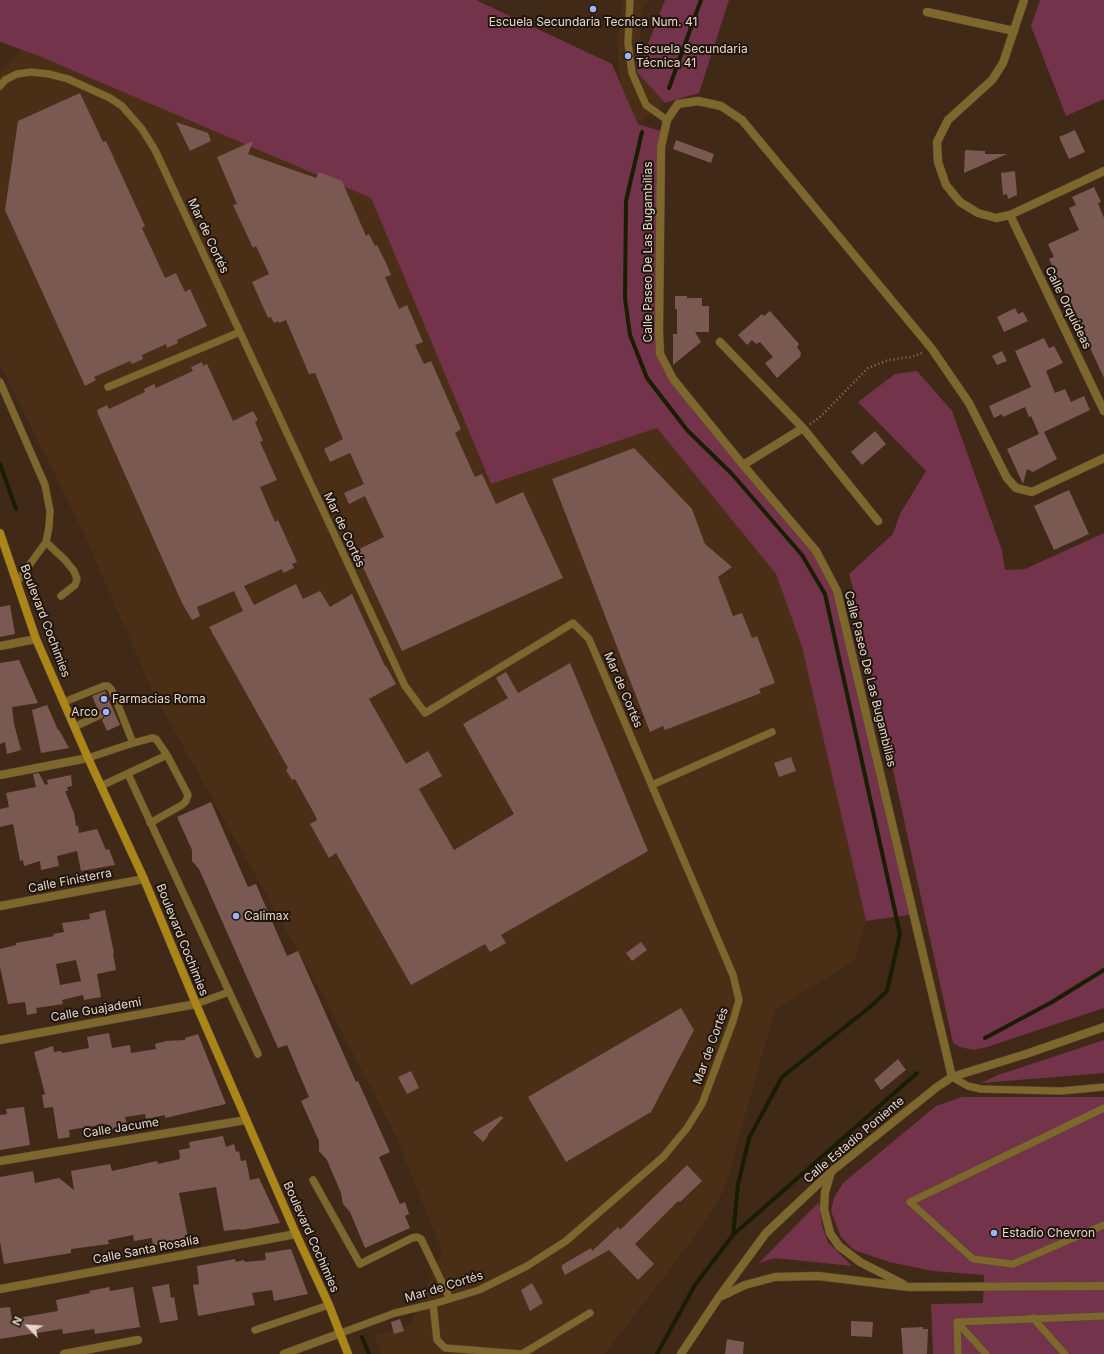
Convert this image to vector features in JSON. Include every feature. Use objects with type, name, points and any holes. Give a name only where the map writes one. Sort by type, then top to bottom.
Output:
[{"type":"main road","name":"Boulevard Cochimies","points":[[0,533],[36,639],[100,786],[144,879],[246,1120],[329,1305],[348,1354]]},
{"type":"street","points":[[1024,0],[1003,63],[992,80],[948,120],[938,142],[938,162],[946,185],[960,202],[978,214],[996,218],[1010,215],[1104,171]]},
{"type":"street","points":[[927,12],[1014,31]]},
{"type":"street","name":"Calle Paseo De Las Bugambilias","points":[[952,1077],[837,591],[816,551],[742,465],[673,378],[660,354],[661,148],[667,120],[678,104],[698,101],[721,106],[742,120],[932,349],[969,403],[1006,478],[1016,488],[1032,492],[1104,458]]},
{"type":"street","name":"Calle Orquídeas","points":[[1010,215],[1104,411]]},
{"type":"street","points":[[720,342],[803,428],[878,521]]},
{"type":"street","points":[[742,465],[803,428]]},
{"type":"street","points":[[0,646],[36,639]]},
{"type":"street","points":[[0,775],[88,758]]},
{"type":"street","name":"Calle Finisterra","points":[[0,906],[144,879]]},
{"type":"street","name":"Calle Guajademi","points":[[0,1040],[196,1004]]},
{"type":"street","name":"Calle Estadio Poniente","points":[[681,1354],[719,1297],[766,1233],[832,1171],[937,1087],[952,1077],[1026,1054],[1104,1027]]},
{"type":"street","name":"Calle Jacume","points":[[0,1161],[246,1120]]},
{"type":"street","points":[[832,1171],[825,1192],[824,1209],[830,1233],[839,1246],[860,1262],[909,1287]]},
{"type":"street","name":"Calle Santa Rosalía","points":[[0,1289],[296,1234]]},
{"type":"street","points":[[719,1297],[745,1284],[775,1277],[818,1276],[909,1287],[1104,1286]]},
{"type":"street","points":[[284,1354],[341,1333]]},
{"type":"street","points":[[64,1354],[138,1340]]},
{"type":"lane","points":[[630,0],[628,43],[632,73],[646,105],[667,120]]},
{"type":"lane","name":"Mar de Cortés","points":[[0,86],[6,80],[17,74],[32,72],[49,74],[68,79],[110,98],[122,106],[142,129],[155,150],[405,686],[425,713],[573,623],[589,639],[733,975],[739,1000],[733,1021],[702,1104],[687,1128],[663,1157],[566,1241],[527,1266],[479,1290],[395,1313],[341,1333]]},
{"type":"lane","points":[[108,387],[240,332]]},
{"type":"lane","points":[[0,382],[45,484],[50,511],[46,542],[17,582]]},
{"type":"lane","points":[[46,542],[65,560],[74,571],[77,579],[75,585],[61,596]]},
{"type":"lane","points":[[64,702],[104,686],[108,686],[111,689],[115,707],[133,743]]},
{"type":"lane","points":[[74,727],[100,715]]},
{"type":"lane","points":[[652,786],[772,732]]},
{"type":"lane","points":[[88,758],[133,743],[152,738],[156,739],[167,755],[188,795],[182,806],[150,823]]},
{"type":"lane","points":[[100,786],[167,755]]},
{"type":"lane","points":[[128,774],[258,1054]]},
{"type":"lane","points":[[196,1004],[229,992]]},
{"type":"lane","points":[[952,1077],[968,1086],[981,1089],[1061,1091],[1104,1087]]},
{"type":"lane","points":[[1104,1108],[910,1202],[973,1259],[1013,1264],[1104,1225]]},
{"type":"lane","points":[[313,1180],[360,1264],[412,1238],[417,1237],[420,1239],[450,1299]]},
{"type":"lane","points":[[432,1304],[437,1340],[445,1348],[522,1354],[590,1313]]},
{"type":"lane","points":[[255,1330],[329,1305]]},
{"type":"lane","points":[[957,1322],[1104,1316]]},
{"type":"lane","points":[[1033,1318],[1065,1354]]},
{"type":"lane","points":[[957,1322],[958,1354]]},
{"type":"lane","points":[[957,1322],[986,1354]]},
{"type":"path","points":[[803,428],[819,418],[868,368],[888,360],[911,357],[932,349]]},
{"type":"shaded area","points":[[0,0],[476,0],[612,64],[638,124],[664,132],[660,354],[673,379],[816,551],[837,591],[914,914],[866,921],[802,647],[776,574],[657,428],[491,484],[371,198],[39,56],[0,42]]},
{"type":"shaded area","name":"Escuela Secundaria Técnica 41","points":[[623,0],[648,0],[642,11],[637,72],[665,103],[638,124],[620,81],[617,41]]},
{"type":"shaded area","points":[[665,0],[729,0],[699,93],[665,103],[637,72]]},
{"type":"shaded area","points":[[1040,0],[1104,0],[1104,99],[1066,116],[1031,26]]},
{"type":"shaded area","points":[[22,50],[121,83],[371,198],[491,484],[657,428],[776,574],[802,647],[866,921],[855,960],[775,1010],[724,1190],[702,1227],[605,1354],[381,1354],[374,1335],[410,1325],[442,1251],[394,1132],[323,996],[152,691],[87,540],[0,364],[0,73]]},
{"type":"shaded area","points":[[917,371],[952,411],[1002,550],[1005,570],[1025,569],[1104,533],[1104,1008],[987,1047],[973,1050],[960,1047],[953,1043],[849,574],[893,534],[900,514],[926,471],[858,402],[895,374]]},
{"type":"shaded area","points":[[1104,1040],[1104,1073],[981,1083],[998,1075]]},
{"type":"shaded area","name":"Estadio Chevron","points":[[962,1097],[1104,1097],[1104,1354],[933,1354],[931,1304],[983,1303],[984,1275],[933,1271],[889,1262],[854,1250],[841,1237],[831,1211],[834,1198],[843,1183],[936,1106]]},
{"type":"shaded area","points":[[819,1202],[822,1226],[828,1242],[852,1266],[775,1258],[759,1263]]},
{"type":"building","points":[[80,93],[103,142],[106,141],[145,226],[142,228],[165,278],[176,273],[185,292],[190,289],[207,326],[177,340],[178,343],[167,348],[166,344],[142,355],[143,359],[132,364],[130,361],[94,377],[96,380],[85,386],[5,210],[18,121]]},
{"type":"building","points":[[176,122],[208,133],[211,141],[190,151]]},
{"type":"building","points":[[1075,130],[1085,152],[1069,159],[1059,137]]},
{"type":"building","points":[[676,140],[714,154],[711,163],[673,149]]},
{"type":"building","points":[[253,141],[248,154],[316,178],[319,172],[342,181],[366,236],[369,234],[375,246],[377,245],[387,265],[391,275],[385,277],[399,309],[407,305],[423,342],[415,345],[424,364],[431,361],[461,429],[455,433],[475,477],[482,474],[496,504],[523,492],[563,578],[402,651],[362,565],[360,566],[353,552],[384,537],[365,496],[349,504],[344,493],[364,484],[350,453],[330,462],[324,449],[343,439],[315,373],[309,374],[286,320],[279,323],[278,321],[274,323],[271,317],[268,318],[252,282],[269,274],[256,246],[253,248],[233,205],[237,204],[217,157]]},
{"type":"building","points":[[965,150],[985,151],[985,154],[1007,154],[964,173]]},
{"type":"building","points":[[1015,171],[1017,195],[1008,199],[1007,194],[1003,195],[1001,173]]},
{"type":"building","points":[[1094,187],[1101,202],[1098,203],[1104,218],[1104,378],[1049,259],[1054,257],[1048,244],[1079,230],[1069,208],[1076,205],[1072,197]]},
{"type":"building","points":[[675,296],[702,298],[702,306],[709,306],[709,332],[695,332],[701,342],[673,365],[673,334],[677,334],[677,309],[675,309]]},
{"type":"building","points":[[1015,308],[1018,314],[1023,312],[1028,321],[1004,332],[997,317]]},
{"type":"building","points":[[770,311],[799,344],[797,347],[801,353],[800,357],[777,378],[765,363],[773,357],[760,342],[756,344],[752,340],[747,345],[738,335],[762,314],[764,316]]},
{"type":"building","points":[[1044,338],[1049,348],[1054,346],[1063,363],[1046,371],[1055,393],[1065,389],[1071,402],[1084,396],[1090,410],[1044,432],[1057,459],[1033,472],[1027,469],[1023,484],[1007,449],[1039,434],[1025,407],[1003,417],[1002,414],[994,418],[989,406],[1031,387],[1015,351]]},
{"type":"building","points":[[1002,351],[1007,361],[997,365],[992,356]]},
{"type":"building","points":[[202,362],[203,366],[207,364],[233,421],[253,411],[258,420],[255,422],[263,441],[260,442],[277,480],[260,487],[275,522],[278,520],[297,562],[292,564],[294,568],[283,573],[282,569],[244,586],[254,605],[296,584],[303,599],[320,591],[330,607],[352,594],[385,666],[396,684],[369,699],[406,764],[428,751],[442,776],[419,789],[454,850],[514,814],[463,724],[508,698],[496,678],[506,672],[518,693],[570,663],[648,851],[501,935],[506,943],[490,952],[485,944],[411,985],[336,853],[329,858],[310,824],[317,820],[315,815],[295,779],[292,780],[286,770],[288,768],[209,627],[243,611],[234,591],[197,607],[200,616],[192,620],[182,603],[98,414],[97,410],[107,405],[109,409],[145,392],[144,389],[154,384],[156,388],[193,371],[191,367]]},
{"type":"building","points":[[875,431],[886,444],[862,465],[851,452]]},
{"type":"building","points":[[634,448],[692,509],[705,544],[732,567],[718,577],[733,616],[742,613],[752,638],[757,636],[775,683],[759,689],[761,693],[665,730],[663,726],[650,732],[552,479]]},
{"type":"building","points":[[1069,490],[1089,534],[1054,550],[1034,506]]},
{"type":"building","points":[[10,605],[15,634],[0,637],[0,607]]},
{"type":"building","points":[[19,660],[38,703],[12,707],[14,724],[21,750],[7,754],[5,742],[0,744],[0,663]]},
{"type":"building","name":"Arco","points":[[105,691],[120,725],[107,731],[102,720],[105,713],[98,710],[92,696]]},
{"type":"building","points":[[47,705],[58,730],[69,748],[41,753],[32,710]]},
{"type":"building","points":[[791,757],[796,771],[779,777],[774,763]]},
{"type":"building","points":[[39,773],[45,785],[48,784],[47,780],[71,775],[72,786],[67,787],[68,791],[65,791],[74,813],[76,826],[78,825],[79,833],[97,829],[106,850],[109,849],[115,865],[81,871],[77,851],[57,856],[59,866],[41,870],[40,861],[24,866],[23,860],[20,861],[13,824],[0,827],[0,809],[9,807],[6,793],[36,787],[33,774]]},
{"type":"building","points":[[211,802],[248,887],[256,884],[287,956],[298,951],[356,1082],[358,1081],[390,1152],[379,1157],[400,1204],[405,1202],[409,1214],[405,1216],[410,1228],[365,1248],[350,1212],[343,1204],[341,1193],[327,1160],[319,1151],[319,1141],[301,1101],[309,1097],[287,1045],[278,1048],[199,869],[192,861],[192,850],[177,817]]},
{"type":"building","points":[[105,910],[114,953],[116,970],[97,974],[101,997],[84,1000],[83,995],[62,1000],[63,1004],[36,1008],[37,1013],[27,1015],[25,1002],[8,1004],[0,967],[0,949],[16,945],[16,943],[54,936],[53,934],[64,932],[62,923],[90,919],[89,914]],"holes":[[[76,960],[81,981],[60,985],[56,964]]]},
{"type":"building","points":[[641,942],[647,950],[632,961],[626,953]]},
{"type":"building","points":[[681,1008],[694,1030],[651,1112],[566,1162],[528,1097]]},
{"type":"building","points":[[109,1033],[112,1048],[130,1045],[131,1053],[156,1049],[155,1044],[166,1041],[185,1040],[185,1038],[198,1034],[226,1104],[165,1118],[165,1115],[146,1119],[145,1114],[125,1117],[128,1127],[108,1131],[107,1124],[69,1130],[70,1137],[58,1139],[53,1107],[44,1108],[42,1095],[45,1094],[34,1052],[53,1046],[54,1052],[61,1051],[62,1053],[89,1048],[87,1037]]},
{"type":"building","points":[[898,1059],[906,1070],[881,1090],[874,1080]]},
{"type":"building","points":[[411,1071],[419,1088],[407,1094],[398,1077]]},
{"type":"building","points":[[24,1107],[30,1145],[0,1150],[0,1115],[7,1114],[6,1109]]},
{"type":"building","points":[[501,1116],[503,1118],[488,1134],[483,1142],[473,1132]]},
{"type":"building","points":[[223,1136],[226,1147],[234,1144],[236,1152],[239,1151],[241,1161],[246,1160],[250,1180],[259,1178],[280,1223],[241,1230],[224,1231],[216,1187],[179,1193],[188,1238],[153,1246],[152,1238],[134,1241],[133,1235],[108,1240],[109,1244],[71,1249],[71,1253],[4,1264],[0,1242],[0,1177],[33,1171],[35,1183],[59,1178],[74,1190],[71,1171],[110,1164],[112,1171],[157,1161],[158,1164],[180,1159],[179,1150],[190,1148],[189,1142]]},
{"type":"building","points":[[687,1165],[702,1181],[680,1202],[678,1201],[635,1244],[654,1264],[638,1280],[609,1250],[565,1275],[562,1265],[591,1248],[592,1251],[618,1227],[620,1230]]},
{"type":"building","points":[[291,1249],[308,1294],[274,1301],[272,1290],[252,1293],[255,1305],[198,1316],[193,1285],[199,1284],[197,1266],[235,1259],[236,1262],[244,1260],[245,1262],[266,1260],[265,1253]]},
{"type":"building","points":[[532,1283],[543,1303],[530,1311],[521,1290]]},
{"type":"building","points":[[169,1284],[171,1298],[174,1297],[178,1320],[160,1323],[152,1287]]},
{"type":"building","points":[[109,1287],[110,1291],[133,1287],[140,1327],[95,1334],[94,1329],[63,1334],[62,1329],[0,1339],[0,1308],[10,1307],[12,1319],[58,1311],[56,1300],[90,1293],[89,1291]]},
{"type":"building","points":[[400,1319],[404,1331],[394,1334],[391,1322]]},
{"type":"building","points":[[851,1321],[873,1322],[872,1337],[851,1336]]},
{"type":"building","points":[[923,1327],[923,1329],[928,1329],[927,1354],[903,1354],[901,1328]]},
{"type":"building","points":[[727,1339],[744,1342],[743,1354],[725,1354]]},
{"type":"waterway","points":[[669,88],[701,0]]},
{"type":"waterway","points":[[642,132],[626,201],[625,298],[630,335],[647,378],[687,430],[732,474],[802,555],[825,594],[900,934],[887,991],[870,1007],[782,1077],[749,1138],[738,1185],[733,1235],[695,1285],[657,1354]]},
{"type":"waterway","points":[[0,464],[16,509]]},
{"type":"waterway","points":[[985,1038],[1052,1002],[1104,970]]},
{"type":"waterway","points":[[733,1235],[917,1073]]},
{"type":"waterway","points":[[362,1337],[369,1354]]},
{"type":"place","name":"Escuela Secundaria Tecnica Num. 41","points":[[593,9]]},
{"type":"place","name":"Escuela Secundaria Técnica 41","points":[[628,56]]},
{"type":"place","name":"Farmacias Roma","points":[[104,699]]},
{"type":"place","name":"Arco","points":[[106,712]]},
{"type":"place","name":"Calimax","points":[[236,916]]},
{"type":"place","name":"Estadio Chevron","points":[[994,1233]]}]
